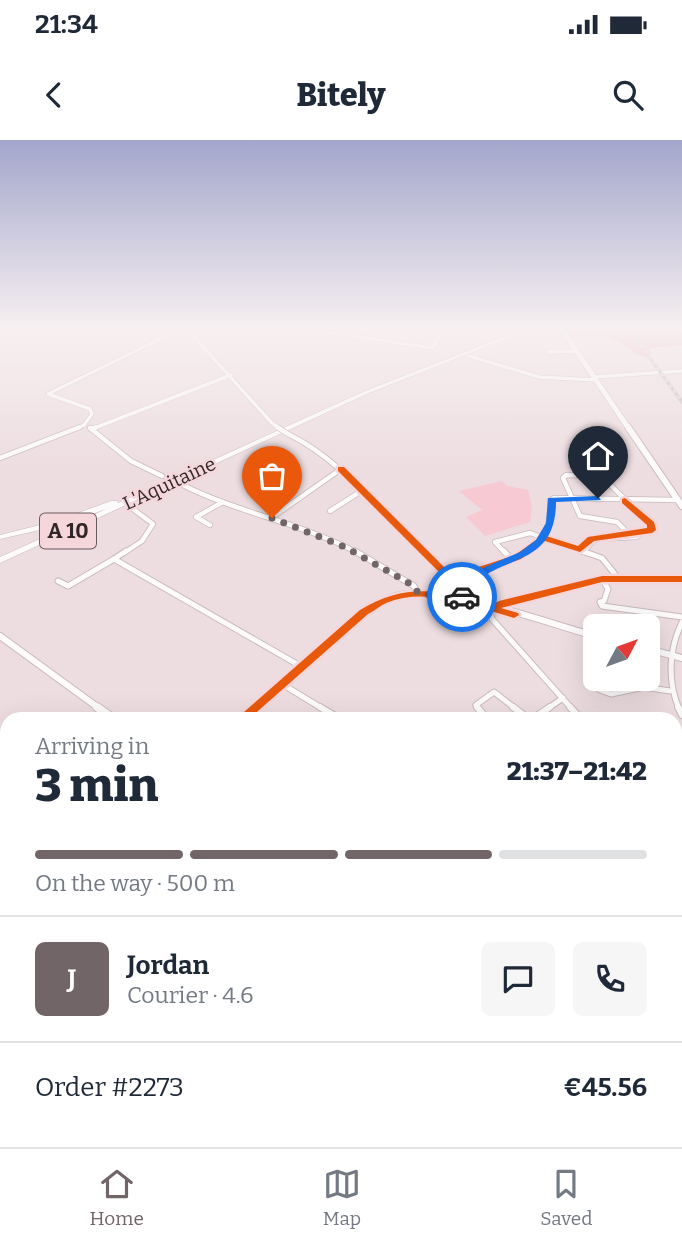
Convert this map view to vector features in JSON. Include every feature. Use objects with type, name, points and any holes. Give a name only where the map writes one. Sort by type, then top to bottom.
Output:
[{"type":"highway","name":"L'Aquitaine","points":[[0,557],[362,389],[399,375]]},
{"type":"highway","name":"L'Aquitaine","points":[[0,557],[78,527],[367,392],[411,375]]},
{"type":"highway","points":[[0,537],[60,523],[130,496]]},
{"type":"main road","points":[[591,375],[680,503]]},
{"type":"street","points":[[0,458],[84,425],[92,414],[90,409],[48,394],[83,375]]},
{"type":"street","points":[[92,429],[231,375],[272,423],[319,450],[341,469],[412,543],[463,590]]},
{"type":"street","points":[[533,375],[594,379],[638,375]]},
{"type":"street","points":[[84,425],[113,444],[129,462],[162,477]]},
{"type":"street","points":[[271,518],[341,469]]},
{"type":"street","points":[[583,552],[595,539],[631,536],[649,533],[654,527],[636,506],[624,499],[603,476],[564,475],[581,516],[617,522],[631,536]]},
{"type":"street","points":[[181,484],[221,503],[271,518],[345,547],[414,586],[418,593]]},
{"type":"street","points":[[330,511],[363,490]]},
{"type":"street","points":[[453,579],[512,560],[543,538],[551,523],[550,500],[624,499],[680,503]]},
{"type":"street","points":[[209,525],[196,517],[221,503]]},
{"type":"street","points":[[58,581],[68,586],[142,541],[153,524],[133,509]]},
{"type":"street","points":[[512,560],[495,542],[527,533],[605,560],[618,578]]},
{"type":"street","points":[[114,559],[302,667]]},
{"type":"street","points":[[461,599],[463,590],[488,569]]},
{"type":"street","points":[[575,712],[492,619],[490,614],[493,609],[499,604],[602,579],[682,579]]},
{"type":"street","points":[[602,579],[608,589],[604,601],[600,602],[601,606],[628,611],[662,611],[682,620],[677,632],[670,691],[681,710]]},
{"type":"street","points":[[250,712],[368,609],[390,598],[418,593],[461,599],[583,633]]},
{"type":"street","points":[[0,636],[104,712]]},
{"type":"street","points":[[660,652],[682,658]]},
{"type":"street","points":[[282,684],[328,712]]},
{"type":"street","points":[[660,689],[670,691]]},
{"type":"street","points":[[603,691],[611,694],[625,691]]},
{"type":"street","points":[[482,712],[476,705],[494,692],[521,712]]},
{"type":"street","points":[[541,712],[563,698]]},
{"type":"shaded area","points":[[502,481],[507,486],[528,490],[532,507],[530,522],[485,536],[466,517],[482,510],[459,491]]},
{"type":"railway","points":[[662,375],[682,402]]},
{"type":"cycle path","points":[[341,469],[447,575]]},
{"type":"cycle path","points":[[547,539],[580,549],[591,539],[652,530],[651,524],[625,501]]},
{"type":"cycle path","points":[[453,579],[518,557],[543,538]]},
{"type":"cycle path","points":[[493,609],[499,604],[602,579],[682,579]]},
{"type":"cycle path","points":[[250,712],[364,612],[382,602],[400,596],[438,595],[514,615]]},
{"type":"way so far","points":[[272,518],[345,547],[414,586],[418,593],[462,597]]},
{"type":"route","points":[[462,597],[463,590],[488,569],[512,560],[540,541],[551,523],[551,500],[598,498]]}]
